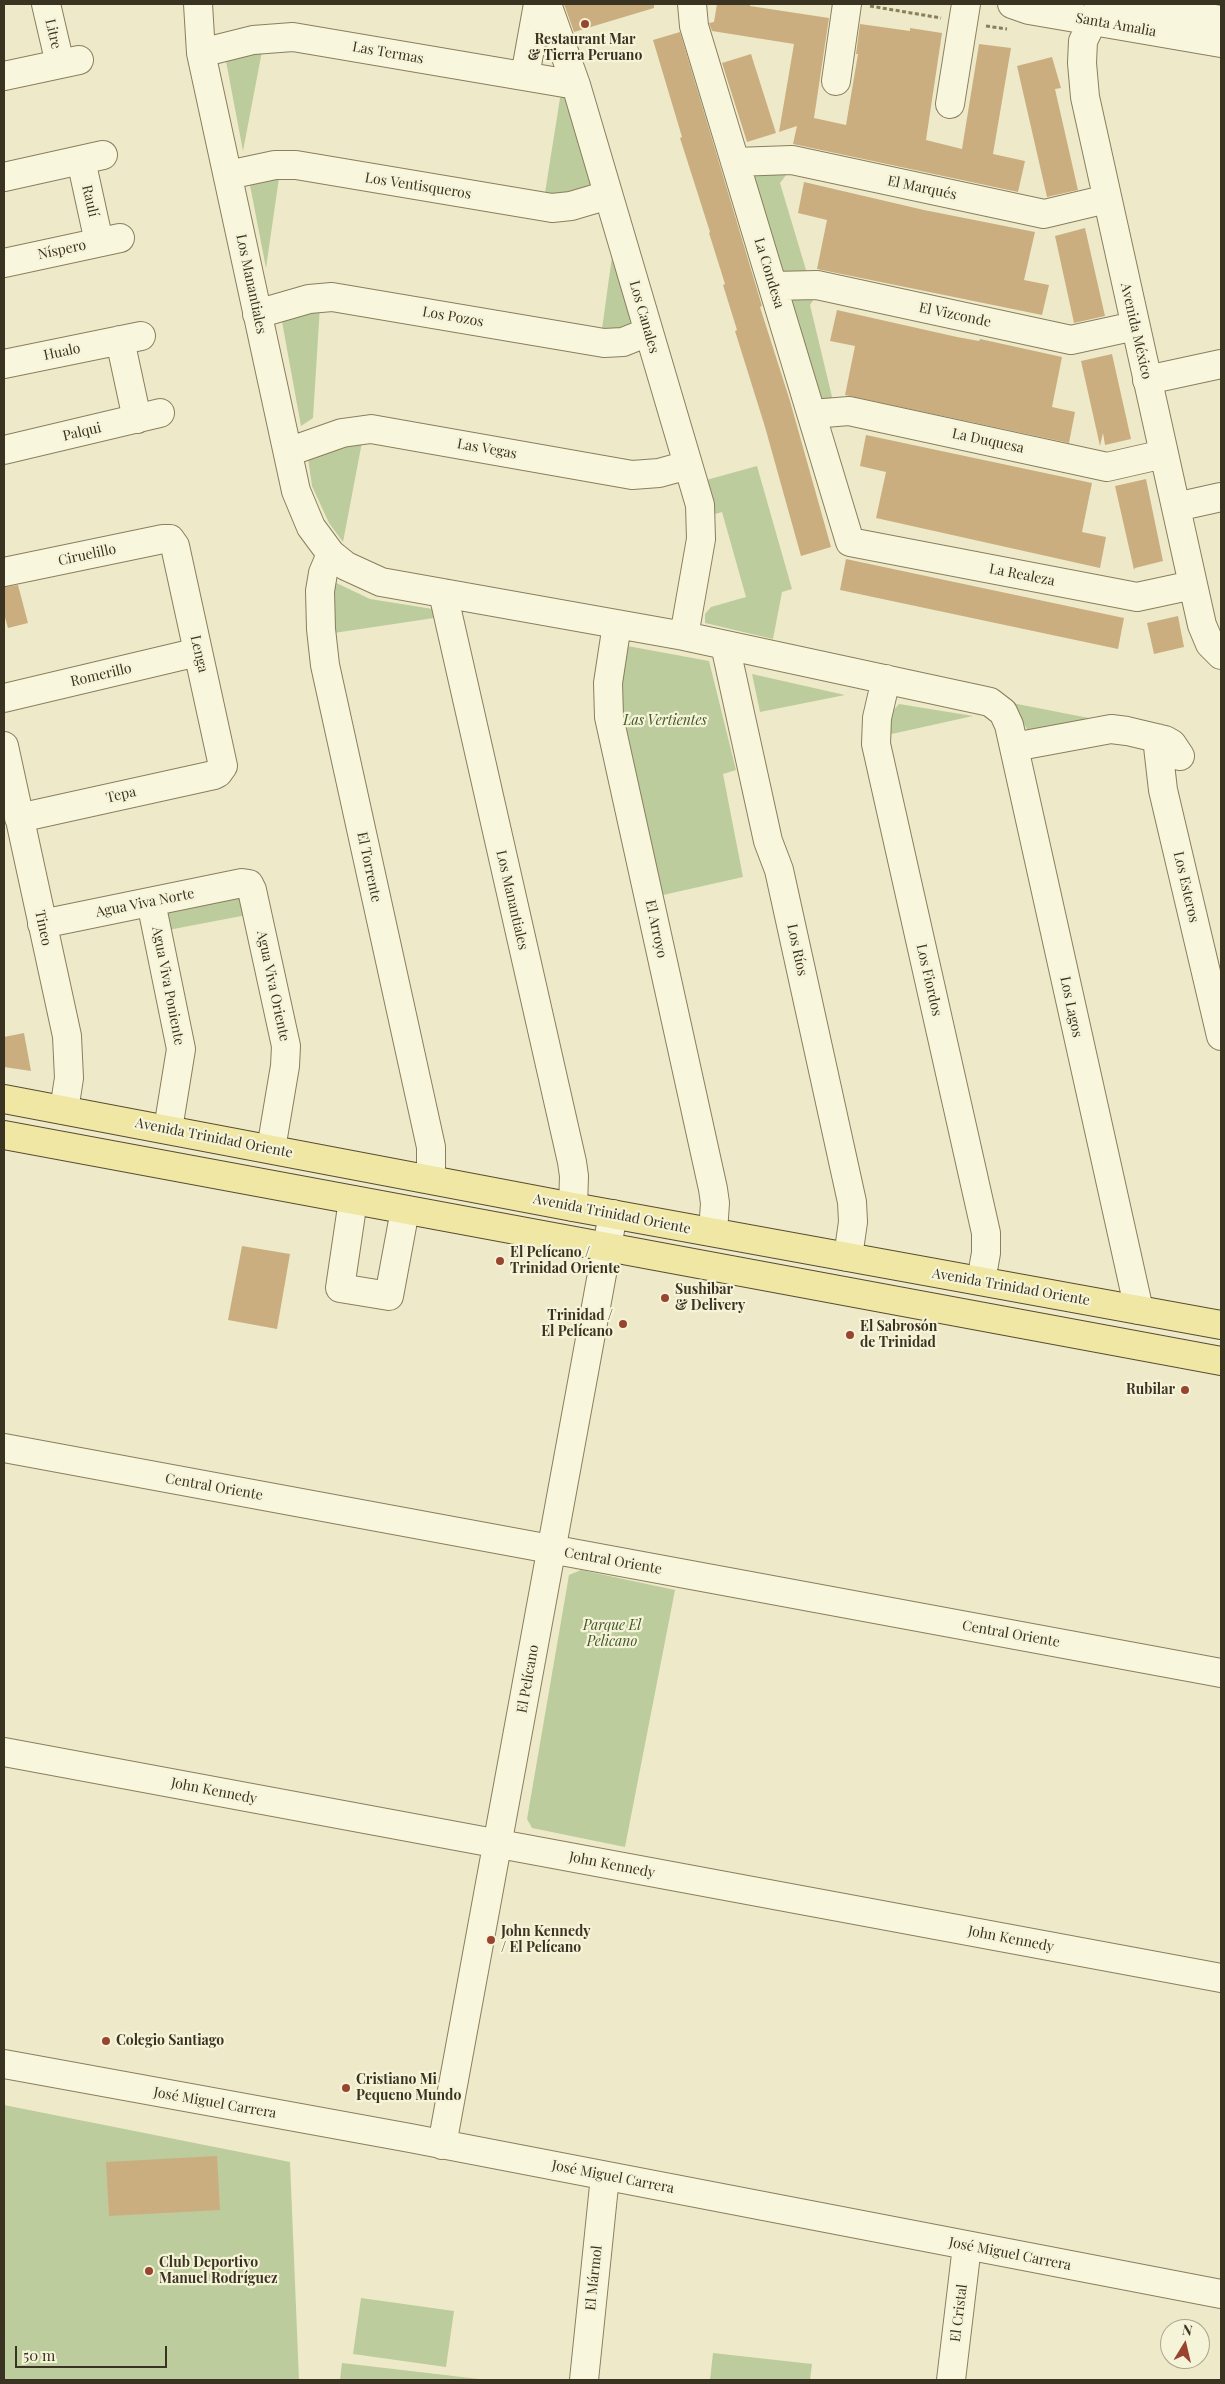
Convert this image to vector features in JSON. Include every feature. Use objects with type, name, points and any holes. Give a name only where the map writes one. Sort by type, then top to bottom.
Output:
[{"type":"main road","name":"Avenida Trinidad Oriente","points":[[4,1099],[573,1207],[1221,1325]]},
{"type":"main road","points":[[4,1135],[1221,1362]]},
{"type":"street","name":"Litre","points":[[4,76],[69,62],[46,4]]},
{"type":"street","name":"Los Manantiales","points":[[198,4],[201,53],[257,314],[302,510],[315,534],[331,554]]},
{"type":"street","points":[[525,76],[538,4]]},
{"type":"street","name":"Los Canales","points":[[547,4],[576,85],[688,464],[702,519],[701,539],[684,636]]},
{"type":"street","name":"La Condesa","points":[[692,4],[694,26],[850,542]]},
{"type":"street","points":[[836,81],[847,4]]},
{"type":"street","points":[[950,104],[966,4]]},
{"type":"street","name":"Santa Amalia","points":[[1012,4],[1030,10],[1096,12],[1221,44]]},
{"type":"street","name":"Santa Amalia","points":[[1124,4],[1221,20]]},
{"type":"street","name":"Avenida México","points":[[1096,12],[1083,41],[1082,78],[1088,117],[1205,634],[1214,650],[1221,655]]},
{"type":"street","name":"Las Termas","points":[[201,53],[253,40],[293,37],[576,85]]},
{"type":"street","name":"Raulí","points":[[4,177],[92,157],[109,240]]},
{"type":"street","name":"El Marqués","points":[[735,162],[792,160],[1044,214],[1107,199]]},
{"type":"street","name":"Los Ventisqueros","points":[[228,176],[275,165],[296,165],[552,208],[571,206],[608,195]]},
{"type":"street","name":"Níspero","points":[[4,263],[109,240]]},
{"type":"street","name":"El Vizconde","points":[[773,286],[818,285],[1071,340],[1135,326]]},
{"type":"street","name":"Los Pozos","points":[[257,314],[309,298],[332,297],[604,344],[622,342],[648,332]]},
{"type":"street","name":"Hualo","points":[[4,364],[130,338],[149,416]]},
{"type":"street","points":[[1147,380],[1221,364]]},
{"type":"street","name":"La Duquesa","points":[[812,414],[849,411],[1106,467],[1164,454]]},
{"type":"street","name":"Palqui","points":[[4,450],[149,416]]},
{"type":"street","name":"Las Vegas","points":[[288,452],[347,432],[371,429],[632,475],[659,473],[688,464]]},
{"type":"street","points":[[1176,507],[1221,497]]},
{"type":"street","name":"Ciruelillo","points":[[4,572],[162,539],[170,539]]},
{"type":"street","name":"Lenga","points":[[170,539],[175,546],[223,761],[221,770]]},
{"type":"street","name":"La Realeza","points":[[850,542],[1137,597],[1193,585]]},
{"type":"street","points":[[331,554],[346,566],[382,582],[684,636],[886,679]]},
{"type":"street","name":"El Torrente","points":[[331,554],[323,573],[320,591],[321,629],[325,665],[431,1147],[431,1180]]},
{"type":"street","name":"Los Manantiales","points":[[443,593],[572,1162],[574,1176],[573,1207]]},
{"type":"street","name":"El Arroyo","points":[[617,624],[608,684],[609,717],[713,1189],[715,1203],[713,1232]]},
{"type":"street","name":"Los Ríos","points":[[725,645],[768,841],[779,870],[852,1202],[853,1222],[848,1257]]},
{"type":"street","name":"Romerillo","points":[[4,698],[198,652]]},
{"type":"street","name":"Los Lagos","points":[[886,679],[981,700],[998,707],[1007,718],[1139,1310]]},
{"type":"street","name":"Los Fiordos","points":[[886,679],[877,718],[876,744],[986,1233],[986,1253],[981,1281]]},
{"type":"street","points":[[1014,747],[1111,729],[1157,738],[1172,744],[1180,756]]},
{"type":"street","name":"Los Esteros","points":[[1157,738],[1163,790],[1221,1036]]},
{"type":"street","name":"Tineo","points":[[4,746],[69,1049],[69,1078],[64,1110]]},
{"type":"street","name":"Tepa","points":[[19,818],[214,775],[221,770]]},
{"type":"street","name":"Agua Viva Norte","points":[[42,924],[249,884]]},
{"type":"street","name":"Agua Viva Oriente","points":[[249,884],[252,890],[286,1046],[285,1066],[271,1149]]},
{"type":"street","name":"Agua Viva Poniente","points":[[151,902],[181,1049],[168,1129]]},
{"type":"street","points":[[353,1200],[340,1288],[389,1296],[405,1210]]},
{"type":"street","name":"El Pelícano","points":[[442,2145],[613,1214]]},
{"type":"street","name":"Central Oriente","points":[[4,1448],[1221,1673]]},
{"type":"street","name":"John Kennedy","points":[[4,1752],[1221,1978]]},
{"type":"street","name":"José Miguel Carrera","points":[[4,2064],[442,2145],[1221,2294]]},
{"type":"street","name":"El Mármol","points":[[584,2380],[605,2176]]},
{"type":"street","name":"El Cristal","points":[[951,2380],[967,2246]]},
{"type":"green space","points":[[263,46],[243,151],[225,56]]},
{"type":"green space","points":[[561,92],[571,94],[598,182],[592,190],[544,199]]},
{"type":"green space","points":[[749,165],[793,166],[780,183],[809,280],[784,280]]},
{"type":"green space","points":[[280,171],[266,268],[249,180]]},
{"type":"green space","points":[[614,242],[635,321],[610,331],[602,329]]},
{"type":"green space","points":[[820,290],[810,305],[833,401],[815,405],[783,302],[790,292]]},
{"type":"green space","points":[[320,306],[313,418],[301,426],[281,316]]},
{"type":"green space","points":[[363,437],[343,542],[329,523],[312,486],[308,458]]},
{"type":"green space","points":[[757,466],[792,589],[782,592],[773,639],[705,623],[705,614],[711,607],[746,597],[722,512],[708,516],[699,482]]},
{"type":"green space","points":[[328,579],[370,599],[433,609],[434,618],[334,633]]},
{"type":"green space","name":"Las Vertientes","points":[[622,645],[709,661],[736,770],[723,774],[743,877],[663,895],[620,700]]},
{"type":"green space","points":[[752,674],[845,695],[760,712]]},
{"type":"green space","points":[[1012,703],[1099,720],[1029,733]]},
{"type":"green space","points":[[899,704],[973,716],[887,735],[891,713]]},
{"type":"green space","points":[[238,889],[252,914],[163,931],[166,903]]},
{"type":"green space","name":"Parque El Pelicano","points":[[581,1570],[675,1590],[625,1847],[532,1828],[527,1819],[569,1575]]},
{"type":"green space","name":"Club Deportivo Manuel Rodríguez","points":[[4,2105],[290,2162],[299,2380],[4,2380]]},
{"type":"green space","points":[[361,2298],[454,2311],[446,2367],[353,2354]]},
{"type":"green space","points":[[713,2353],[812,2364],[810,2380],[710,2380]]},
{"type":"green space","points":[[342,2363],[479,2379],[479,2380],[340,2380]]},
{"type":"building","name":"Restaurant Mar & Tierra Peruano","points":[[564,4],[654,4],[654,8],[574,32]]},
{"type":"building","points":[[717,4],[750,4],[750,6],[829,18],[814,118],[846,125],[858,54],[856,54],[860,24],[910,31],[910,28],[942,33],[926,140],[962,149],[979,44],[1011,48],[993,154],[1025,161],[1018,192],[793,144],[797,126],[779,132],[794,44],[712,31],[709,23],[714,22]]},
{"type":"building","points":[[680,32],[762,306],[760,307],[790,401],[831,547],[801,556],[765,427],[735,331],[737,330],[723,285],[725,284],[680,138],[682,137],[653,40]]},
{"type":"building","points":[[751,54],[776,133],[747,142],[722,63]]},
{"type":"building","points":[[1052,57],[1061,88],[1055,89],[1078,190],[1047,197],[1017,66]]},
{"type":"building","points":[[804,182],[924,210],[1035,232],[1024,280],[1049,285],[1042,315],[817,269],[827,220],[798,213]]},
{"type":"building","points":[[1085,228],[1105,316],[1074,323],[1055,236]]},
{"type":"building","points":[[837,310],[957,337],[979,341],[980,339],[1062,357],[1052,407],[1075,412],[1069,443],[845,395],[855,346],[830,341]]},
{"type":"building","points":[[1112,354],[1131,439],[1105,445],[1103,433],[1100,446],[1081,361]]},
{"type":"building","points":[[866,435],[1092,483],[1082,532],[1106,537],[1100,568],[876,518],[886,472],[860,466]]},
{"type":"building","points":[[1146,479],[1163,561],[1135,568],[1134,570],[1115,486]]},
{"type":"building","points":[[846,559],[1124,618],[1118,649],[840,590]]},
{"type":"building","points":[[18,585],[28,623],[8,628],[4,614],[4,587]]},
{"type":"building","points":[[1178,616],[1184,647],[1154,654],[1147,623]]},
{"type":"building","points":[[24,1033],[31,1071],[4,1067],[4,1037]]},
{"type":"building","points":[[242,1246],[290,1254],[277,1329],[228,1320]]},
{"type":"building","points":[[217,2156],[220,2210],[109,2216],[106,2162]]},
{"type":"place","name":"Restaurant Mar & Tierra Peruano","points":[[585,24]]},
{"type":"place","name":"El Pelícano / Trinidad Oriente","points":[[500,1261]]},
{"type":"place","name":"Sushibar & Delivery","points":[[665,1298]]},
{"type":"place","name":"Trinidad / El Pelícano","points":[[623,1324]]},
{"type":"place","name":"El Sabrosón de Trinidad","points":[[850,1335]]},
{"type":"place","name":"Rubilar","points":[[1185,1390]]},
{"type":"place","name":"John Kennedy / El Pelícano","points":[[491,1940]]},
{"type":"place","name":"Colegio Santiago","points":[[106,2041]]},
{"type":"place","name":"Cristiano Mi Pequeno Mundo","points":[[346,2088]]},
{"type":"place","name":"Club Deportivo Manuel Rodríguez","points":[[149,2271]]}]
